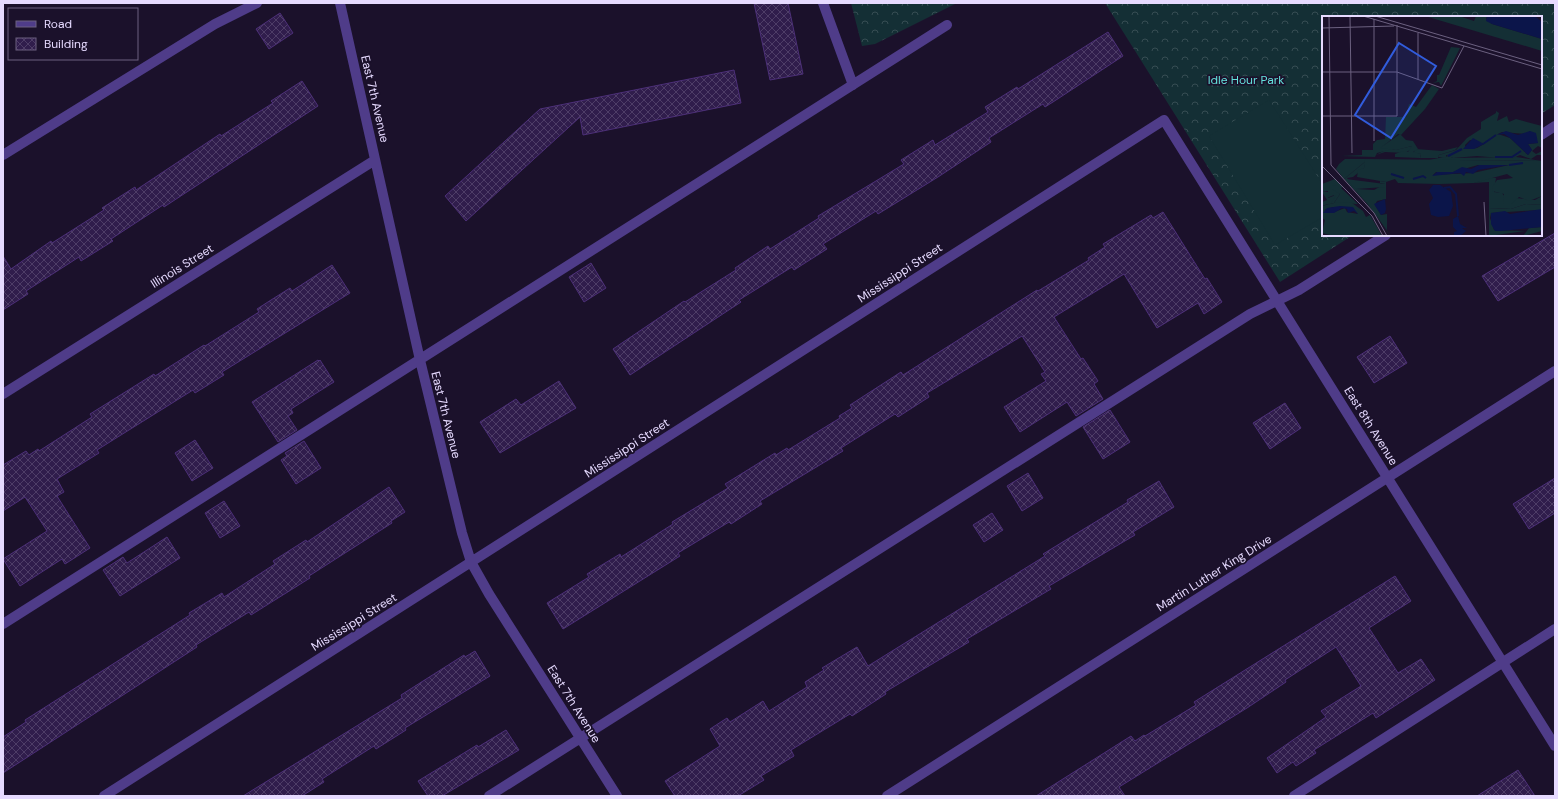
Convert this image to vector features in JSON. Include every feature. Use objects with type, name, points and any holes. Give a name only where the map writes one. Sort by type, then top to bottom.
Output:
[{"type":"street","points":[[3,155],[215,24],[256,3]]},
{"type":"street","name":"East 7th Avenue","points":[[340,3],[420,360],[462,533],[471,562],[489,594],[617,796]]},
{"type":"street","points":[[824,3],[853,85]]},
{"type":"street","points":[[3,624],[947,25]]},
{"type":"street","name":"East 8th Avenue","points":[[1164,120],[1555,746]]},
{"type":"street","name":"Mississippi Street","points":[[104,796],[1164,120]]},
{"type":"street","points":[[1542,135],[1555,126]]},
{"type":"street","name":"Illinois Street","points":[[3,394],[375,160]]},
{"type":"street","points":[[488,796],[1243,318],[1299,290],[1384,236]]},
{"type":"street","name":"Martin Luther King Drive","points":[[887,796],[1555,371]]},
{"type":"street","points":[[1294,796],[1555,629]]},
{"type":"green space","points":[[851,3],[957,3],[875,44],[862,46]]},
{"type":"green space","name":"Idle Hour Park","points":[[1105,3],[1555,3],[1555,105],[1542,113],[1542,16],[1322,16],[1322,236],[1351,236],[1280,282]]},
{"type":"green space","points":[[1269,100],[1322,183],[1322,218],[1275,245],[1209,136]]},
{"type":"building","points":[[754,3],[788,3],[803,74],[770,80]]},
{"type":"building","points":[[280,13],[293,33],[269,49],[256,29]]},
{"type":"building","points":[[1108,32],[1123,56],[1045,107],[1043,104],[989,138],[991,142],[938,177],[878,214],[876,211],[823,244],[827,249],[794,270],[792,267],[739,300],[741,302],[630,375],[613,349],[684,301],[685,302],[736,270],[735,268],[768,246],[770,249],[819,218],[818,216],[904,164],[901,160],[933,140],[935,145],[988,112],[985,107],[1017,87],[1018,89]]},
{"type":"building","points":[[734,70],[741,103],[583,135],[580,117],[466,221],[445,196],[540,109]]},
{"type":"building","points":[[302,81],[318,106],[164,207],[163,205],[111,239],[113,241],[81,261],[79,257],[26,291],[28,294],[3,310],[3,256],[11,269],[51,241],[52,243],[104,210],[102,208],[135,187],[136,190],[220,134],[221,136],[273,103],[271,101]]},
{"type":"building","points":[[1163,212],[1205,279],[1207,278],[1222,302],[1204,314],[1198,303],[1157,328],[1124,274],[1054,317],[1081,359],[1083,358],[1098,381],[1094,384],[1103,399],[1076,416],[1067,402],[1020,432],[1004,407],[1046,381],[1041,374],[1045,372],[1022,336],[927,393],[929,397],[898,417],[895,414],[841,448],[843,451],[760,501],[762,504],[731,524],[729,522],[678,553],[680,556],[563,629],[547,603],[589,577],[587,574],[620,554],[621,557],[673,524],[672,522],[728,488],[725,484],[775,453],[776,455],[787,448],[788,450],[840,418],[839,416],[852,408],[850,405],[901,372],[903,375],[1037,290],[1038,291],[1089,260],[1088,258],[1105,247],[1103,244],[1151,215],[1153,218]]},
{"type":"building","points":[[1555,233],[1555,267],[1498,301],[1482,276]]},
{"type":"building","points":[[591,263],[606,288],[584,302],[569,277]]},
{"type":"building","points":[[332,265],[350,293],[222,372],[224,375],[195,393],[193,390],[97,450],[99,453],[57,479],[64,492],[57,496],[90,548],[65,564],[62,559],[20,586],[3,559],[47,531],[25,497],[3,511],[3,465],[26,451],[29,455],[38,449],[39,451],[92,417],[90,414],[154,374],[155,376],[204,345],[205,346],[259,312],[257,309],[290,288],[292,291]]},
{"type":"building","points":[[1390,336],[1407,363],[1374,383],[1357,357]]},
{"type":"building","points":[[320,360],[334,382],[291,409],[293,413],[288,416],[297,430],[278,442],[252,402]]},
{"type":"building","points":[[559,381],[576,408],[500,453],[480,422],[516,399],[521,405]]},
{"type":"building","points":[[1285,403],[1301,428],[1270,449],[1253,423]]},
{"type":"building","points":[[1110,410],[1130,442],[1103,459],[1083,427]]},
{"type":"building","points":[[195,440],[213,468],[192,481],[175,453]]},
{"type":"building","points":[[304,441],[321,468],[296,484],[281,460],[287,456],[285,453]]},
{"type":"building","points":[[1028,473],[1043,498],[1022,511],[1007,486]]},
{"type":"building","points":[[1555,478],[1555,513],[1529,529],[1513,504]]},
{"type":"building","points":[[1159,481],[1174,507],[1133,532],[1135,535],[1049,586],[1051,589],[967,639],[969,642],[885,692],[886,694],[852,716],[850,714],[791,750],[794,756],[761,776],[764,780],[738,796],[675,796],[665,781],[720,746],[710,729],[727,718],[730,722],[763,701],[769,711],[807,687],[805,682],[824,670],[822,668],[857,647],[868,666],[1045,556],[1043,554],[1128,502],[1127,500]]},
{"type":"building","points":[[389,487],[405,512],[391,521],[392,523],[309,576],[310,578],[251,615],[249,612],[196,645],[197,647],[3,773],[3,737],[26,722],[25,720],[190,615],[189,613],[222,593],[224,597],[275,564],[273,561],[306,540],[307,542]]},
{"type":"building","points":[[224,501],[240,526],[220,538],[205,513]]},
{"type":"building","points":[[992,513],[1003,530],[984,542],[973,525]]},
{"type":"building","points":[[167,537],[180,558],[120,596],[103,570],[123,557],[127,563]]},
{"type":"building","points":[[1395,576],[1411,601],[1369,628],[1398,673],[1421,659],[1435,680],[1376,718],[1373,713],[1314,750],[1316,753],[1296,766],[1293,762],[1277,773],[1267,758],[1326,717],[1321,711],[1361,686],[1336,647],[1285,680],[1286,682],[1247,708],[1119,787],[1125,796],[1036,796],[1131,736],[1135,741],[1196,705],[1194,702]]},
{"type":"building","points":[[475,651],[490,676],[405,728],[406,730],[376,749],[374,746],[322,779],[324,782],[302,796],[243,796],[402,698],[401,695],[464,655],[465,657]]},
{"type":"building","points":[[506,730],[519,750],[442,796],[428,796],[418,781],[477,745],[478,747]]},
{"type":"building","points":[[1518,770],[1535,796],[1477,796]]}]
